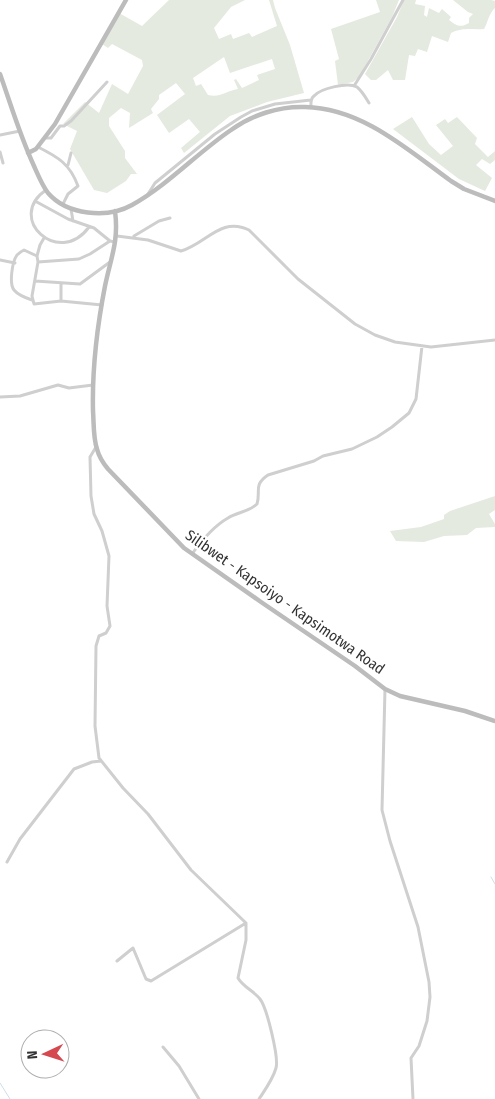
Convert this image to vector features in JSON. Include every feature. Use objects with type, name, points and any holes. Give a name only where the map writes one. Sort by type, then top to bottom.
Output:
[{"type":"street","points":[[28,153],[38,147],[46,138],[126,0]]},
{"type":"street","points":[[354,86],[372,59],[403,0]]},
{"type":"street","points":[[0,74],[28,153],[46,190],[71,209],[87,213],[115,211],[131,206],[242,123],[279,109],[311,107],[346,115],[368,124],[381,131],[451,181],[470,192],[495,201]]},
{"type":"street","points":[[46,138],[51,138],[60,126],[64,126],[71,121],[107,82]]},
{"type":"street","points":[[311,107],[311,100],[316,94],[342,86],[354,86],[360,90],[369,103]]},
{"type":"street","points":[[148,195],[155,183],[227,125],[268,106],[311,100]]},
{"type":"street","points":[[0,135],[20,131]]},
{"type":"street","points":[[38,147],[58,157],[68,166],[78,186],[68,194],[62,204]]},
{"type":"street","points":[[0,152],[3,163]]},
{"type":"street","points":[[68,166],[71,153]]},
{"type":"street","points":[[46,190],[35,201],[32,208],[33,221],[37,232],[44,238],[55,242],[68,241],[81,235],[90,227]]},
{"type":"street","points":[[35,201],[73,221],[98,231],[113,242],[79,259],[38,262]]},
{"type":"street","points":[[71,209],[73,221]]},
{"type":"street","name":"Silibwet - Kapsoiyo - Kapsimotwa Road","points":[[115,211],[117,236],[113,242],[111,262],[102,304],[93,386],[96,447],[99,456],[108,469],[170,535],[192,554],[355,666],[385,689],[400,696],[465,711],[495,721]]},
{"type":"street","points":[[133,236],[151,225],[170,218]]},
{"type":"street","points":[[117,236],[133,236],[181,251],[228,225],[242,227],[249,230],[298,279],[355,324],[384,338],[422,346],[439,347],[495,340]]},
{"type":"street","points":[[32,300],[38,262],[37,256],[40,244],[44,238]]},
{"type":"street","points":[[37,256],[24,250],[16,256],[12,275],[13,289],[16,292],[32,300],[34,304],[61,301],[102,304]]},
{"type":"street","points":[[0,260],[15,263]]},
{"type":"street","points":[[35,282],[80,284],[111,262]]},
{"type":"street","points":[[61,284],[61,301]]},
{"type":"street","points":[[192,554],[208,534],[228,518],[253,508],[256,504],[258,487],[262,479],[268,475],[363,444],[392,427],[409,413],[417,391],[422,346]]},
{"type":"street","points":[[0,397],[20,396],[58,385],[68,388],[93,386]]},
{"type":"street","points":[[96,447],[90,457],[92,507],[102,531],[110,564],[107,606],[110,626],[106,634],[99,636],[96,646],[95,726],[97,752],[101,761],[148,814],[191,870],[246,923],[246,940],[238,978],[263,1003],[277,1063],[275,1071],[259,1099]]},
{"type":"street","points":[[385,689],[382,810],[390,841],[420,933],[430,982],[427,1020],[419,1046],[412,1058],[413,1099]]},
{"type":"street","points":[[7,862],[23,835],[74,768],[101,761]]},
{"type":"street","points":[[116,961],[133,948],[146,979],[151,981],[246,923]]},
{"type":"street","points":[[163,1047],[180,1066],[199,1099]]},
{"type":"shaded area","points":[[169,0],[245,0],[231,7],[214,28],[219,39],[231,34],[233,39],[249,33],[252,37],[277,26],[269,0],[273,0],[290,45],[304,93],[267,102],[230,116],[184,153],[181,148],[200,132],[189,119],[169,133],[157,115],[185,94],[176,83],[159,95],[159,99],[151,109],[153,113],[129,128],[130,113],[121,108],[109,118],[109,126],[125,151],[125,158],[137,174],[131,174],[126,181],[107,193],[94,190],[70,149],[77,131],[63,124],[85,102],[99,113],[112,84],[128,94],[143,66],[142,60],[112,44],[108,48],[102,44],[119,13],[142,26]],"holes":[[[224,57],[230,73],[272,59],[275,69],[257,75],[259,80],[242,88],[236,79],[234,80],[238,89],[216,96],[208,95],[201,84],[196,86],[193,78]]]},
{"type":"shaded area","points":[[376,0],[399,0],[392,17],[359,77],[353,82],[338,85],[335,61],[339,59],[331,29],[380,12]]},
{"type":"shaded area","points":[[404,0],[416,0],[415,4],[425,6],[424,15],[427,17],[429,8],[439,13],[442,9],[451,17],[449,20],[461,26],[469,23],[469,18],[473,14],[453,0],[491,0],[495,1],[495,8],[484,29],[456,31],[451,33],[448,42],[432,36],[427,52],[418,49],[415,56],[409,55],[405,80],[393,80],[388,70],[376,80],[371,80],[365,74],[397,17]]},
{"type":"shaded area","points":[[412,117],[429,144],[441,155],[453,146],[436,125],[445,119],[448,123],[457,117],[477,138],[475,144],[488,157],[495,151],[495,160],[490,164],[482,159],[476,165],[492,178],[485,191],[459,179],[393,129]]},
{"type":"shaded area","points":[[495,496],[495,510],[489,514],[495,527],[476,528],[467,535],[444,536],[424,542],[396,541],[390,531],[421,527],[444,519],[444,515],[450,511]]},
{"type":"waterway","points":[[491,877],[495,884]]},
{"type":"waterway","points":[[0,1083],[10,1099]]}]
